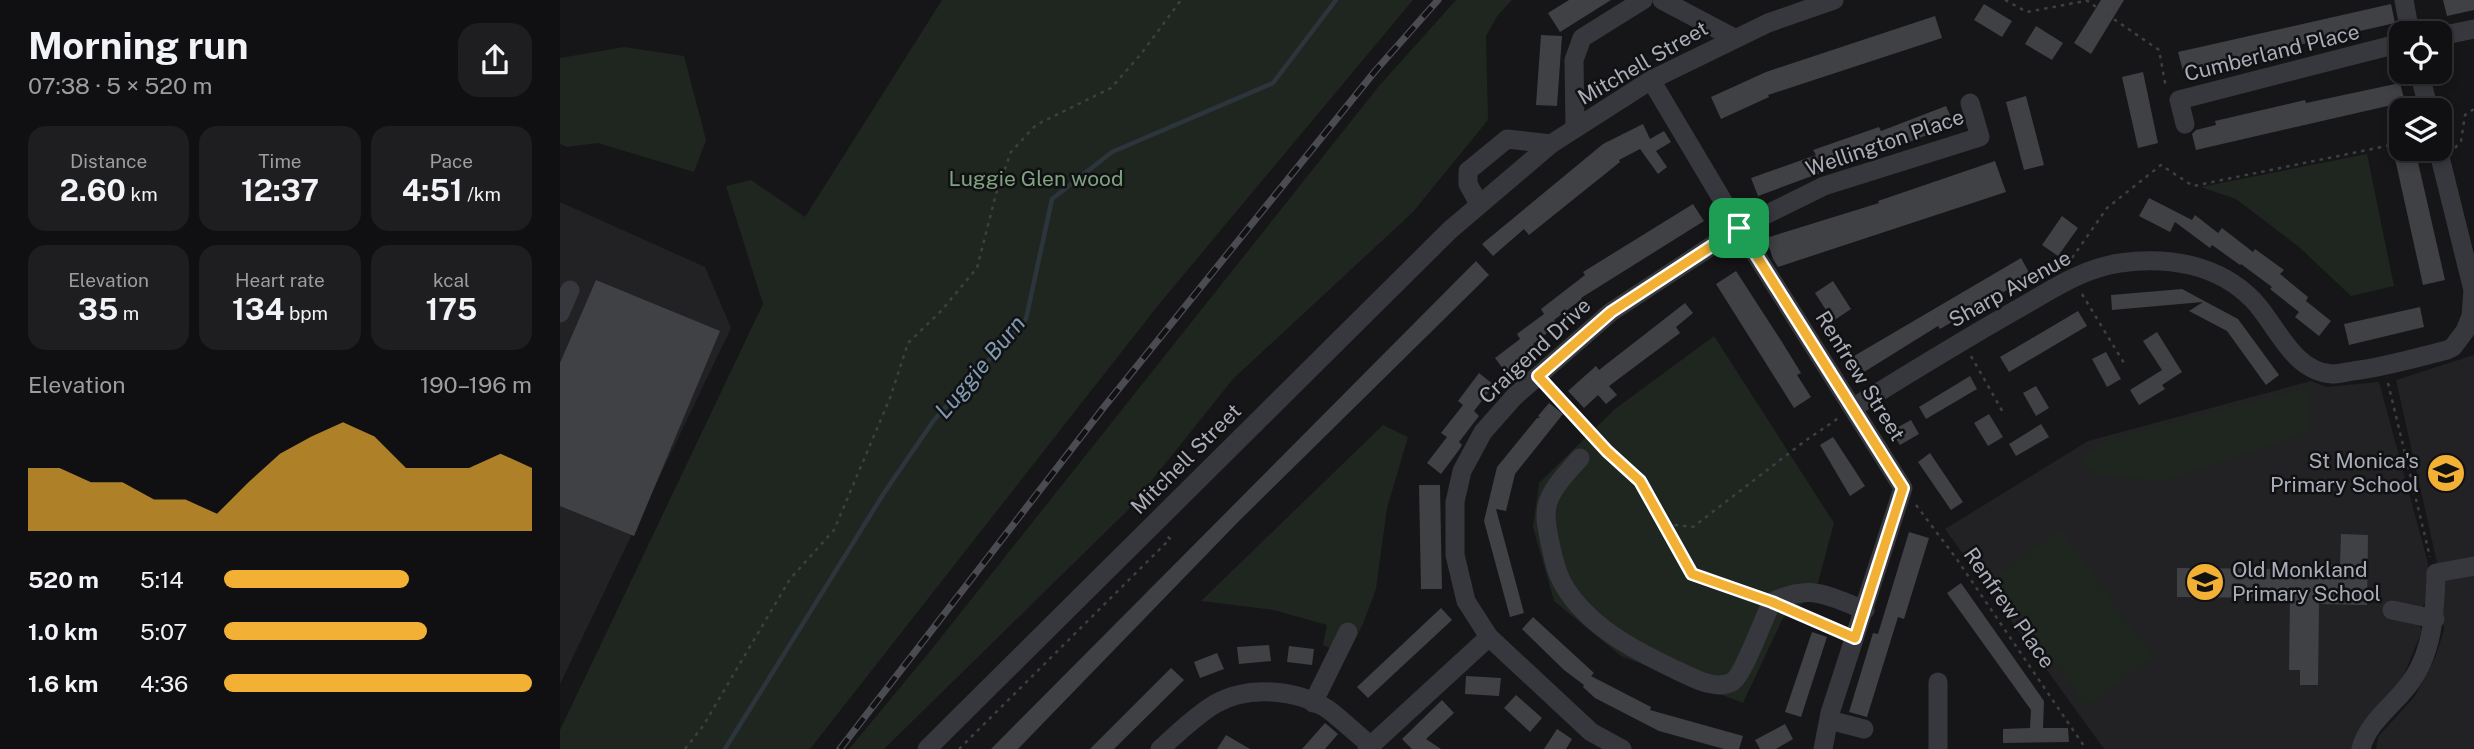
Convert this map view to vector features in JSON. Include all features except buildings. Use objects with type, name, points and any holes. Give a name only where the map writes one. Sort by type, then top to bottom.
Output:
[{"type":"street","name":"Mitchell Street","points":[[1575,128],[1574,60],[1582,37],[1643,0]]},
{"type":"street","name":"Mitchell Street","points":[[1662,0],[1734,38]]},
{"type":"street","name":"Mitchell Street","points":[[928,749],[1310,367],[1479,204],[1551,144],[1651,80],[1768,23],[1834,0]]},
{"type":"street","points":[[2404,0],[2408,21]]},
{"type":"street","points":[[2452,34],[2474,29]]},
{"type":"street","name":"Cumberland Place","points":[[2185,124],[2179,100],[2389,46]]},
{"type":"street","name":"Renfrew Street","points":[[1651,80],[1739,228],[1903,488]]},
{"type":"street","name":"Wellington Place","points":[[1739,228],[1824,186],[1980,137],[1970,103]]},
{"type":"street","points":[[1479,204],[1468,184],[1468,171],[1507,139],[1551,144]]},
{"type":"street","name":"Sharp Avenue","points":[[1854,407],[2070,271],[2143,260],[2164,260],[2201,268],[2241,289],[2255,302],[2300,361],[2331,374],[2382,367],[2453,347],[2465,331],[2471,316],[2472,270],[2441,161]]},
{"type":"street","name":"Craigend Drive","points":[[1622,749],[1591,732],[1489,637],[1466,601],[1455,555],[1455,502],[1462,471],[1483,432],[1499,412],[1611,312],[1739,228]]},
{"type":"street","points":[[560,313],[569,290]]},
{"type":"street","points":[[1580,458],[1556,486],[1547,505],[1546,523],[1553,561],[1562,584],[1578,604],[1605,631],[1646,656],[1702,682],[1721,685],[1734,681],[1744,667],[1772,602],[1803,591],[1819,593],[1865,610]]},
{"type":"street","points":[[1823,749],[1829,720],[1903,488]]},
{"type":"street","points":[[2361,749],[2365,734],[2408,686],[2424,658],[2435,619],[2436,573],[2474,566]]},
{"type":"street","points":[[2392,610],[2435,619]]},
{"type":"street","points":[[1313,703],[1348,632]]},
{"type":"street","points":[[1160,749],[1215,704],[1239,695],[1264,692],[1284,693],[1327,709],[1368,747],[1489,637]]},
{"type":"street","points":[[1938,682],[1938,749]]},
{"type":"street","points":[[1829,720],[1864,729]]},
{"type":"path","points":[[685,749],[703,726],[790,579],[834,530],[890,398],[908,343],[941,311],[977,268],[1010,152],[1036,125],[1111,88],[1141,54],[1181,0]]},
{"type":"path","points":[[2005,0],[2027,12],[2085,0],[2159,50],[2165,86],[2179,100]]},
{"type":"path","points":[[2452,148],[2461,141],[2465,115],[2474,109]]},
{"type":"path","points":[[2124,363],[2070,271],[2107,208],[2161,165],[2193,186],[2389,145]]},
{"type":"path","points":[[1962,340],[2004,414]]},
{"type":"path","points":[[2382,367],[2388,382],[2431,563],[2436,573]]},
{"type":"path","points":[[1538,376],[1607,451],[1640,481],[1692,574],[1772,602],[1855,638]]},
{"type":"path","points":[[1665,524],[1693,527],[1854,407]]},
{"type":"path","name":"Renfrew Place","points":[[1903,488],[1956,558],[2085,749]]},
{"type":"path","points":[[959,749],[1170,539],[1154,525]]},
{"type":"shaded area","points":[[560,202],[705,267],[731,328],[560,684]]},
{"type":"shaded area","name":"St Monica's Primary School","points":[[2474,355],[2474,749],[2376,749],[2378,737],[2415,696],[2435,658],[2444,630],[2438,567],[2396,380]]},
{"type":"shaded area","name":"Old Monkland Primary School","points":[[2311,381],[2326,387],[2379,382],[2428,563],[2427,601],[2416,615],[2422,631],[2398,689],[2354,749],[2104,749],[1945,529],[2088,441]]},
{"type":"green space","name":"Luggie Glen wood","points":[[942,0],[1413,0],[1160,303],[810,749],[560,749],[560,730],[763,304],[726,186],[751,180],[805,217]]},
{"type":"green space","points":[[1456,0],[1512,0],[1498,15],[1486,36],[1488,120],[1413,212],[1233,379],[1128,510],[884,749],[849,749],[927,655],[1379,86]]},
{"type":"green space","points":[[624,47],[684,56],[706,140],[694,172],[598,143],[567,147],[560,144],[560,58]]},
{"type":"green space","points":[[2367,154],[2394,286],[2351,296],[2299,247],[2236,199],[2201,187]]},
{"type":"green space","points":[[1714,336],[1834,523],[1815,594],[1783,618],[1743,703],[1621,656],[1554,601],[1533,527],[1539,483],[1615,409]]},
{"type":"green space","points":[[2309,387],[2310,431],[2165,481],[2099,476],[2081,461],[2104,440]]},
{"type":"green space","points":[[1383,425],[1408,437],[1387,508],[1376,589],[1363,624],[1331,685],[1330,648],[1323,645],[1327,625],[1274,610],[1201,601]]},
{"type":"green space","points":[[2060,529],[2154,657],[2086,707],[1992,579]]},
{"type":"waterway","name":"Luggie Burn","points":[[725,749],[884,493],[934,420],[1026,319],[1052,199],[1112,152],[1273,83],[1336,0]]},
{"type":"railway","points":[[840,749],[1104,407],[1376,70],[1438,0]]},
{"type":"place","name":"St Monica's Primary School","points":[[2446,473]]},
{"type":"place","name":"Old Monkland Primary School","points":[[2205,582]]},
{"type":"route","points":[[1739,228],[1903,488],[1855,638],[1772,602],[1692,574],[1640,481],[1607,451],[1538,376],[1611,312],[1739,228]]}]
